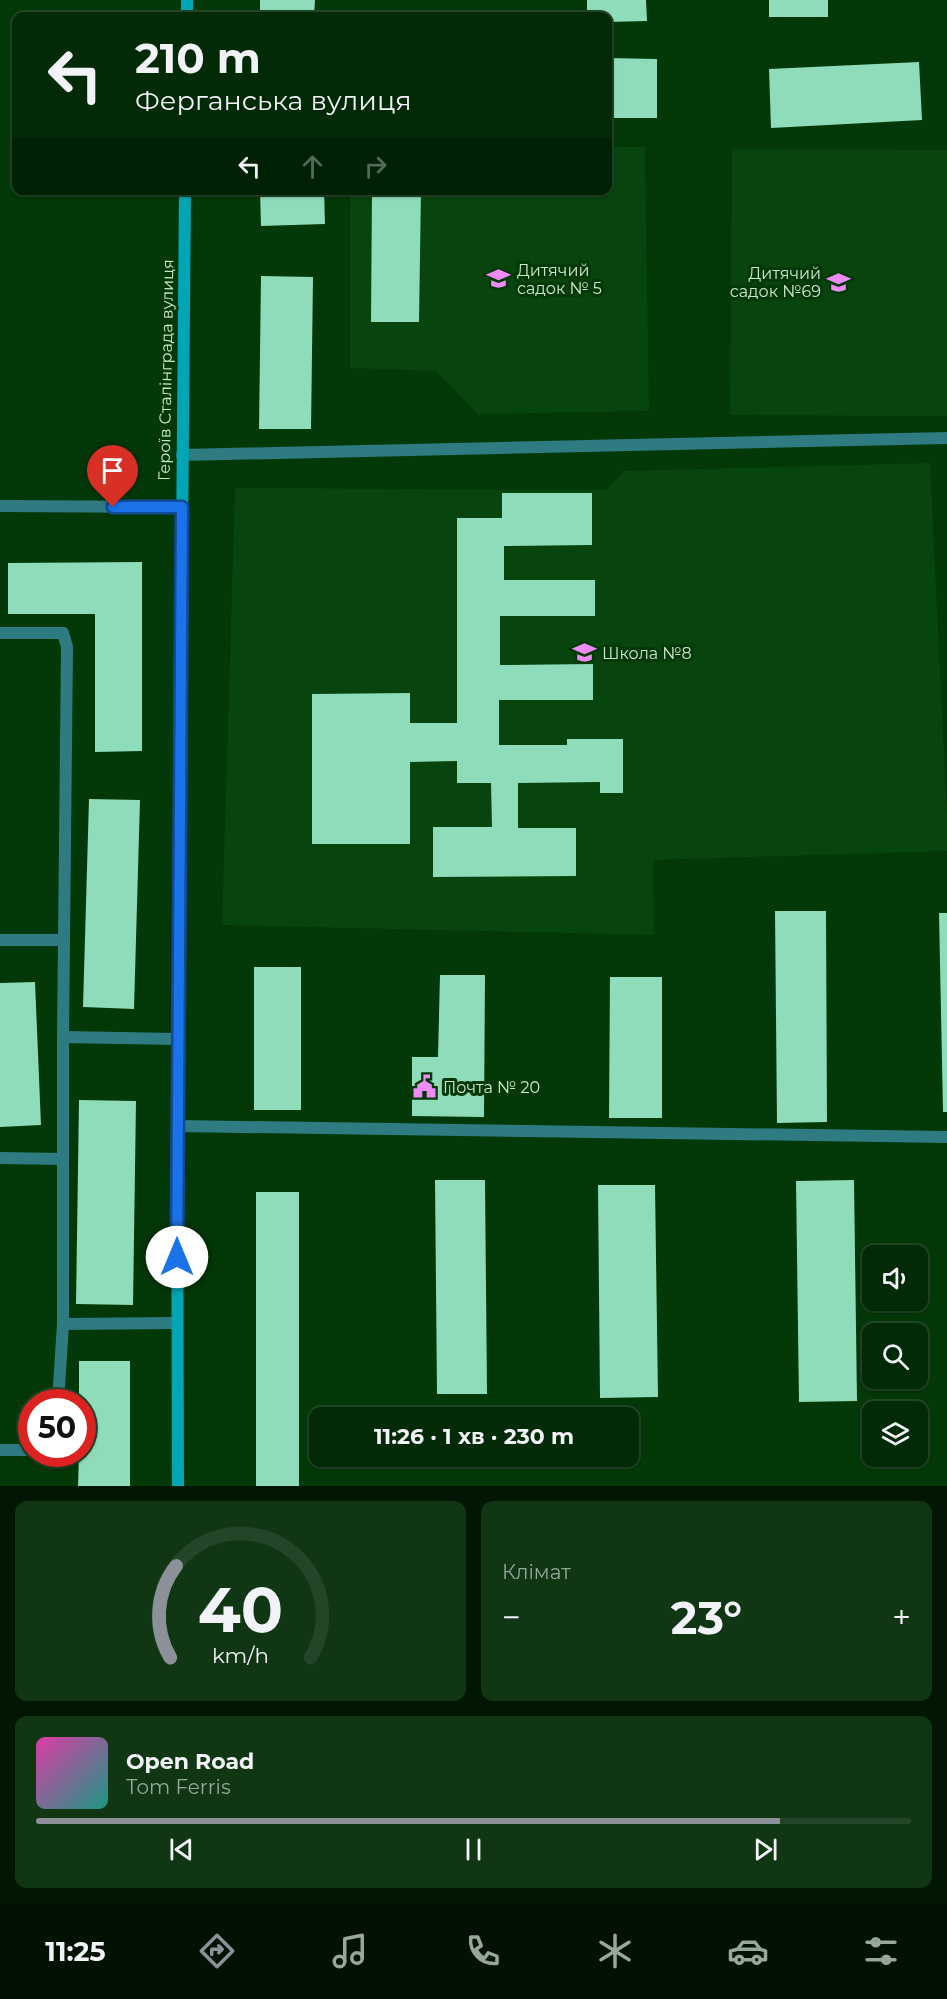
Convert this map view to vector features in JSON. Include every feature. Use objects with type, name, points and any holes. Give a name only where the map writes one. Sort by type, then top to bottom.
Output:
[{"type":"main road","name":"Героїв Сталінграда вулиця","points":[[178,1486],[177,1126],[185,195]]},
{"type":"street","points":[[182,455],[947,438]]},
{"type":"street","points":[[0,506],[182,507]]},
{"type":"street","points":[[0,633],[63,633],[68,647],[63,1037],[63,1324],[59,1389]]},
{"type":"street","points":[[0,940],[64,940]]},
{"type":"street","points":[[63,1037],[178,1040]]},
{"type":"street","points":[[177,1126],[947,1137]]},
{"type":"street","points":[[0,1158],[63,1159]]},
{"type":"street","points":[[63,1324],[177,1323]]},
{"type":"street","points":[[0,1450],[18,1450]]},
{"type":"shaded area","name":"Дитячий садок № 5","points":[[612,147],[645,147],[649,411],[478,414],[436,371],[350,368],[350,195],[612,195]]},
{"type":"shaded area","name":"Дитячий садок №69","points":[[732,149],[947,150],[947,416],[730,415]]},
{"type":"shaded area","name":"Школа №8","points":[[930,463],[947,851],[653,860],[654,935],[222,925],[235,488],[606,490],[624,471]]},
{"type":"building","points":[[260,0],[315,0],[314,12],[260,12]]},
{"type":"building","points":[[587,0],[646,0],[647,21],[612,22],[612,12],[587,12]]},
{"type":"building","points":[[769,0],[828,0],[828,17],[769,17]]},
{"type":"building","points":[[612,58],[657,59],[657,118],[612,118]]},
{"type":"building","points":[[919,62],[922,120],[771,128],[769,69]]},
{"type":"building","points":[[260,195],[324,195],[325,224],[261,226]]},
{"type":"building","points":[[372,195],[421,195],[419,322],[371,322]]},
{"type":"building","points":[[261,276],[313,277],[311,429],[259,429]]},
{"type":"building","points":[[502,493],[592,493],[592,545],[504,546],[504,580],[595,580],[595,616],[500,616],[500,665],[593,664],[593,700],[499,700],[499,745],[567,745],[567,739],[623,739],[623,793],[600,793],[600,782],[518,783],[518,828],[576,828],[576,876],[433,877],[433,827],[492,827],[491,783],[457,783],[457,761],[410,762],[410,844],[312,844],[312,694],[410,693],[410,723],[457,723],[457,518],[502,518]]},
{"type":"building","points":[[142,562],[142,751],[95,752],[95,614],[8,614],[8,563]]},
{"type":"building","points":[[89,799],[140,800],[134,1009],[83,1007]]},
{"type":"building","points":[[775,911],[826,911],[827,1122],[777,1123]]},
{"type":"building","points":[[939,913],[947,913],[947,1112],[943,1112]]},
{"type":"building","points":[[254,967],[301,967],[301,1110],[254,1110]]},
{"type":"building","points":[[440,975],[485,975],[484,1117],[412,1116],[412,1057],[438,1057]]},
{"type":"building","points":[[610,977],[662,977],[662,1118],[609,1118]]},
{"type":"building","points":[[35,982],[41,1125],[0,1127],[0,983]]},
{"type":"building","points":[[79,1100],[136,1101],[133,1305],[76,1304]]},
{"type":"building","points":[[435,1180],[485,1180],[487,1394],[437,1394]]},
{"type":"building","points":[[854,1180],[857,1401],[799,1402],[796,1181]]},
{"type":"building","points":[[598,1185],[655,1185],[658,1397],[600,1398]]},
{"type":"building","points":[[256,1192],[299,1192],[299,1486],[256,1486]]},
{"type":"building","points":[[79,1361],[130,1361],[130,1486],[78,1486],[79,1467],[96,1467],[96,1389],[79,1389]]},
{"type":"place","name":"Дитячий садок № 5","points":[[499,279]]},
{"type":"place","name":"Дитячий садок №69","points":[[839,282]]},
{"type":"place","name":"Школа №8","points":[[584,653]]},
{"type":"place","name":"Почта № 20","points":[[425,1087]]},
{"type":"route","points":[[113,507],[182,507],[177,1257]]}]
